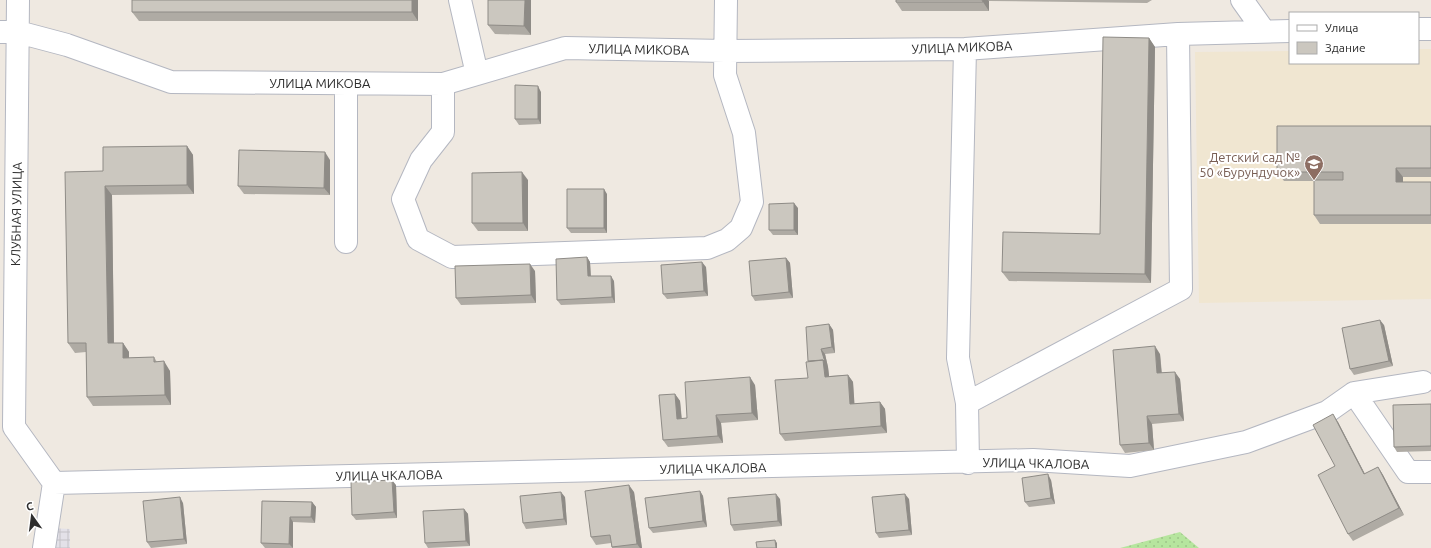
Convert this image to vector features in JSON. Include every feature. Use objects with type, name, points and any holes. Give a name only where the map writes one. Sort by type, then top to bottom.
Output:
[{"type":"street","name":"КЛУБНАЯ УЛИЦА","points":[[18,0],[9,32],[14,427],[54,483]]},
{"type":"street","points":[[460,0],[477,74]]},
{"type":"street","points":[[443,84],[443,132],[421,160],[403,199],[418,239],[452,257],[707,248],[727,240],[741,228],[752,202],[744,133],[725,75],[726,0]]},
{"type":"street","points":[[1242,0],[1264,31]]},
{"type":"street","points":[[1419,29],[1431,29]]},
{"type":"street","name":"УЛИЦА МИКОВА","points":[[9,32],[67,45],[172,82],[443,84],[565,48],[725,51],[965,49],[1178,34],[1289,31]]},
{"type":"street","points":[[968,403],[1181,288],[1178,34]]},
{"type":"street","points":[[965,49],[958,358],[968,403],[968,463]]},
{"type":"street","points":[[346,84],[346,242]]},
{"type":"street","name":"УЛИЦА ЧКАЛОВА","points":[[54,483],[968,463],[1033,460],[1130,466],[1246,442],[1327,412],[1354,393],[1422,382]]},
{"type":"street","points":[[1354,393],[1408,472],[1431,472]]},
{"type":"street","points":[[44,548],[54,483]]},
{"type":"shaded area","name":"Детский сад № 50 «Бурундучок»","points":[[1419,49],[1431,49],[1431,299],[1199,303],[1195,52],[1289,51],[1289,64],[1419,64]]},
{"type":"shaded area","points":[[51,528],[70,529],[70,548],[50,548]]},
{"type":"green space","points":[[1180,532],[1199,548],[1120,548]]},
{"type":"building","points":[[132,0],[412,0],[412,12],[132,12]]},
{"type":"building","points":[[488,0],[525,0],[524,26],[488,25]]},
{"type":"building","points":[[896,0],[982,0],[983,2],[896,2]]},
{"type":"building","points":[[1103,37],[1149,38],[1145,274],[1002,272],[1003,232],[1100,234]]},
{"type":"building","points":[[515,85],[538,86],[538,119],[515,119]]},
{"type":"building","points":[[1277,126],[1431,126],[1431,168],[1396,168],[1396,182],[1431,182],[1431,215],[1314,215],[1314,180],[1343,180],[1343,172],[1277,172]]},
{"type":"building","points":[[187,146],[187,185],[105,186],[108,343],[123,343],[123,358],[154,357],[154,362],[164,361],[165,395],[87,397],[86,343],[68,343],[65,172],[103,171],[103,147]]},
{"type":"building","points":[[239,150],[325,152],[324,188],[238,186]]},
{"type":"building","points":[[522,172],[523,223],[472,223],[472,173]]},
{"type":"building","points":[[567,189],[604,189],[604,228],[567,228]]},
{"type":"building","points":[[794,203],[794,230],[769,230],[769,204]]},
{"type":"building","points":[[587,257],[588,276],[611,276],[612,297],[557,300],[556,259]]},
{"type":"building","points":[[786,258],[789,292],[752,296],[749,261]]},
{"type":"building","points":[[702,262],[704,291],[663,294],[661,265]]},
{"type":"building","points":[[530,264],[531,295],[456,298],[455,266]]},
{"type":"building","points":[[1380,320],[1389,361],[1350,369],[1342,328]]},
{"type":"building","points":[[829,324],[832,347],[821,349],[825,362],[823,360],[808,361],[806,327]]},
{"type":"building","points":[[1155,346],[1157,373],[1175,372],[1179,414],[1147,416],[1149,443],[1120,445],[1113,350]]},
{"type":"building","points":[[823,360],[825,377],[848,375],[850,404],[880,402],[881,426],[780,434],[775,380],[808,378],[806,362]]},
{"type":"building","points":[[750,377],[752,413],[716,415],[718,436],[663,440],[659,395],[675,394],[677,419],[687,418],[685,382]]},
{"type":"building","points":[[1431,404],[1431,446],[1394,447],[1393,405]]},
{"type":"building","points":[[1333,414],[1364,474],[1378,467],[1399,508],[1348,534],[1318,475],[1335,466],[1313,425]]},
{"type":"building","points":[[1048,474],[1051,498],[1025,502],[1022,478]]},
{"type":"building","points":[[392,480],[394,512],[352,515],[351,482]]},
{"type":"building","points":[[629,485],[637,544],[612,547],[610,535],[591,537],[585,491]]},
{"type":"building","points":[[700,491],[703,521],[649,528],[645,498]]},
{"type":"building","points":[[561,492],[564,519],[523,523],[520,496]]},
{"type":"building","points":[[776,494],[778,521],[731,525],[728,498]]},
{"type":"building","points":[[905,494],[909,530],[876,533],[872,497]]},
{"type":"building","points":[[180,497],[184,539],[147,542],[143,501]]},
{"type":"building","points":[[262,501],[312,502],[311,517],[290,517],[289,544],[261,543]]},
{"type":"building","points":[[464,509],[466,541],[425,543],[423,511]]},
{"type":"building","points":[[775,540],[776,548],[757,548],[756,542]]},
{"type":"place","name":"Детский сад № 50 «Бурундучок»","points":[[1314,181]]}]
